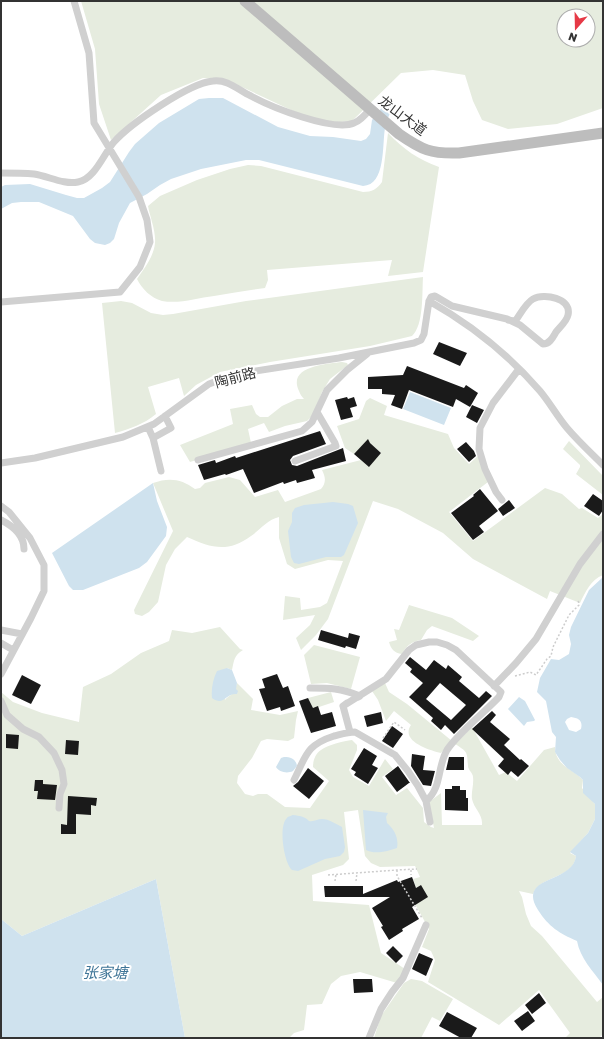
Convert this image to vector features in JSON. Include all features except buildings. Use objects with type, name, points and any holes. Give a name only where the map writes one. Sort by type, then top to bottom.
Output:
[{"type":"main road","name":"龙山大道","points":[[245,1],[399,134],[431,152],[459,153],[603,133]]},
{"type":"street","points":[[1,302],[120,292],[140,267],[150,242],[146,220],[139,197],[94,123],[89,53],[74,1]]},
{"type":"street","points":[[1,174],[34,174],[60,181],[78,182],[83,180],[93,172],[122,134],[162,105],[192,87],[210,81],[227,82],[254,98],[280,110],[327,124],[354,124],[370,109]]},
{"type":"street","points":[[508,320],[520,326],[543,344],[546,344],[568,316],[569,310],[564,302],[555,297],[534,298],[514,321],[452,306],[435,296],[431,297],[429,301],[454,315],[470,327],[519,369],[540,391],[567,428],[603,465]]},
{"type":"street","name":"陶前路","points":[[1,463],[35,458],[123,438],[148,427],[209,384],[236,374],[414,343],[421,340],[424,334],[429,301]]},
{"type":"street","points":[[198,460],[302,431],[312,422],[327,390],[346,370],[368,352]]},
{"type":"street","points":[[502,500],[486,469],[479,449],[480,428],[493,403],[519,369]]},
{"type":"street","points":[[295,460],[336,446],[317,412]]},
{"type":"street","points":[[153,438],[172,428],[165,416]]},
{"type":"street","points":[[148,427],[153,438],[161,471]]},
{"type":"street","points":[[1,506],[9,512],[26,543]]},
{"type":"street","points":[[1,520],[15,529],[44,565],[44,591],[1,674]]},
{"type":"street","points":[[494,686],[536,639],[580,564],[603,534]]},
{"type":"street","points":[[1,630],[22,634]]},
{"type":"street","points":[[350,732],[343,706],[386,679],[409,650],[416,645],[428,642],[437,642],[456,650],[501,692],[499,697],[459,736],[446,751],[436,788],[431,797],[426,801]]},
{"type":"street","points":[[1,643],[13,650]]},
{"type":"street","points":[[310,688],[345,690],[360,696]]},
{"type":"street","points":[[1,701],[6,715],[23,729],[39,737],[54,753],[62,770],[64,784],[61,788],[59,808]]},
{"type":"street","points":[[294,780],[311,748],[320,741],[350,732],[355,732],[395,755],[418,786],[426,801],[430,822]]},
{"type":"street","points":[[369,1038],[381,1009],[392,992],[404,978],[426,925]]},
{"type":"path","points":[[512,676],[520,676],[530,672],[536,675],[547,659],[551,656],[553,647],[569,615],[579,604],[578,599]]},
{"type":"path","points":[[378,744],[394,722],[405,730]]},
{"type":"path","points":[[397,870],[397,876],[426,925]]},
{"type":"path","points":[[411,870],[411,875]]},
{"type":"path","points":[[328,875],[417,870]]},
{"type":"path","points":[[356,873],[356,881]]},
{"type":"path","points":[[336,874],[336,881]]},
{"type":"shaded area","points":[[81,1],[603,1],[603,108],[557,124],[508,129],[482,120],[473,101],[465,75],[433,70],[401,73],[352,121],[328,123],[306,117],[227,80],[203,78],[161,95],[111,140],[99,104],[95,49]]},
{"type":"shaded area","points":[[388,133],[400,144],[424,161],[439,167],[423,272],[388,276],[392,260],[267,270],[268,280],[265,288],[175,302],[162,301],[154,298],[144,290],[139,283],[137,279],[151,257],[155,243],[154,229],[148,206],[160,196],[197,180],[230,169],[248,165],[261,166],[363,192],[372,191],[382,182]]},
{"type":"shaded area","points":[[423,277],[419,324],[412,336],[370,346],[270,362],[220,372],[196,385],[184,396],[179,378],[148,387],[156,414],[137,426],[115,433],[102,303],[121,301],[132,303],[151,313],[163,315],[246,301]]},
{"type":"shaded area","points":[[342,362],[347,363],[348,365],[330,379],[322,392],[313,415],[307,421],[285,426],[269,432],[264,423],[248,429],[251,443],[190,462],[180,445],[233,424],[230,409],[252,405],[256,414],[260,417],[268,417],[282,406],[297,399],[304,399],[299,392],[297,383],[299,376],[303,371],[319,365]]},
{"type":"shaded area","points":[[370,398],[387,406],[384,415],[448,434],[454,448],[469,464],[478,456],[488,482],[449,512],[473,541],[545,488],[562,494],[579,509],[582,508],[598,518],[603,514],[603,575],[592,583],[580,603],[550,591],[547,599],[473,559],[443,533],[398,509],[373,501],[328,619],[316,635],[301,650],[296,638],[310,625],[315,615],[283,620],[285,596],[300,598],[301,610],[320,607],[327,603],[343,561],[328,560],[295,569],[287,564],[279,538],[279,517],[268,522],[243,541],[227,547],[204,544],[187,537],[175,549],[166,565],[158,602],[149,612],[142,616],[135,614],[134,610],[173,531],[153,483],[164,480],[175,480],[185,483],[195,489],[200,488],[205,483],[229,477],[240,480],[255,497],[278,490],[285,502],[321,489],[325,480],[322,470],[361,460],[369,466],[381,453],[367,441],[354,454],[345,448],[337,426],[359,419],[366,401]]},
{"type":"shaded area","points":[[569,441],[603,476],[603,495],[576,474],[580,465],[563,449]]},
{"type":"shaded area","points":[[409,605],[452,618],[479,636],[473,641],[432,626],[427,630],[421,640],[410,644],[402,654],[397,653],[392,649],[389,642],[397,640],[394,629],[399,630]]},
{"type":"shaded area","points":[[220,627],[240,649],[243,650],[236,656],[232,670],[227,668],[225,700],[235,691],[237,683],[253,699],[251,710],[280,715],[298,711],[294,738],[288,741],[267,739],[261,741],[252,758],[238,776],[237,783],[245,794],[253,796],[258,794],[267,794],[285,807],[310,808],[329,781],[313,767],[316,756],[327,746],[352,740],[357,745],[357,750],[349,770],[353,777],[369,786],[385,759],[393,769],[382,777],[396,795],[407,788],[423,808],[424,822],[431,827],[434,828],[429,802],[441,793],[442,825],[482,825],[480,815],[472,799],[473,777],[468,767],[467,755],[465,751],[455,744],[472,727],[499,775],[506,772],[517,781],[544,750],[555,747],[558,759],[583,780],[582,788],[595,804],[595,819],[588,833],[570,853],[576,856],[574,863],[569,869],[542,883],[533,894],[519,891],[531,926],[542,936],[597,1002],[603,997],[603,1034],[599,1038],[565,1038],[570,1033],[539,990],[499,1025],[428,982],[435,960],[431,951],[422,947],[429,929],[415,904],[421,885],[416,888],[413,879],[420,877],[415,866],[380,867],[371,863],[365,856],[358,810],[344,812],[349,859],[343,865],[312,875],[313,901],[369,905],[381,953],[405,969],[397,983],[360,972],[341,976],[331,984],[322,1004],[307,1005],[304,1030],[294,1033],[289,1038],[185,1038],[156,879],[22,936],[1,919],[1,692],[13,702],[42,713],[79,722],[83,687],[111,674],[141,653],[169,641],[172,630],[192,633]]},
{"type":"shaded area","points":[[314,645],[360,657],[351,689],[327,683],[311,684],[304,655]]},
{"type":"shaded area","points":[[385,683],[389,692],[407,704],[452,741],[441,753],[423,747],[412,740],[409,736],[411,725],[394,711],[386,721],[378,700],[372,691]]},
{"type":"shaded area","points":[[331,692],[334,702],[313,708],[308,698]]},
{"type":"shaded area","points":[[411,979],[422,981],[453,999],[440,1021],[432,1017],[421,1038],[374,1038],[381,1016],[404,983]]},
{"type":"water","points":[[223,98],[278,127],[310,136],[333,137],[361,141],[366,139],[370,134],[372,120],[387,101],[394,105],[387,119],[382,163],[376,179],[370,184],[363,186],[259,160],[246,160],[201,169],[171,179],[130,203],[119,223],[114,239],[105,245],[95,243],[90,239],[73,216],[39,202],[12,203],[1,209],[1,187],[5,185],[30,184],[77,198],[84,198],[110,182],[135,144],[159,123],[199,99]]},
{"type":"water","points":[[410,392],[451,408],[444,425],[403,409]]},
{"type":"water","points":[[153,483],[157,501],[167,527],[166,536],[147,562],[139,568],[83,590],[73,590],[69,586],[52,553]]},
{"type":"water","points":[[333,502],[353,506],[358,523],[344,555],[341,557],[326,557],[299,564],[294,563],[291,557],[288,531],[292,522],[292,513],[295,508],[304,505]]},
{"type":"water","points":[[603,578],[603,985],[584,959],[577,941],[550,925],[538,910],[533,899],[534,891],[540,885],[566,871],[573,865],[576,856],[570,852],[588,833],[595,819],[595,804],[583,793],[583,780],[567,768],[555,752],[556,737],[552,732],[546,701],[537,692],[540,678],[551,659],[559,660],[569,654],[571,644],[569,635],[571,627],[589,590]],"holes":[[[574,717],[581,722],[581,729],[576,732],[569,730],[565,722],[567,719]]]},
{"type":"water","points":[[227,668],[232,670],[237,683],[236,689],[238,691],[237,694],[230,695],[219,701],[212,698],[214,677],[217,671]]},
{"type":"water","points":[[519,697],[525,701],[535,720],[527,722],[524,726],[508,709]]},
{"type":"water","points":[[281,758],[291,758],[296,762],[297,766],[293,771],[283,772],[276,767]]},
{"type":"water","points":[[363,810],[388,813],[386,817],[387,823],[395,834],[397,848],[377,852],[366,850]]},
{"type":"water","points":[[293,815],[304,817],[309,821],[322,819],[327,820],[342,827],[345,847],[344,852],[340,856],[325,859],[298,871],[292,870],[289,866],[283,844],[283,829],[284,822],[287,818]]},
{"type":"water","name":"张家塘","points":[[156,879],[185,1038],[1,1038],[1,919],[22,936]]}]
